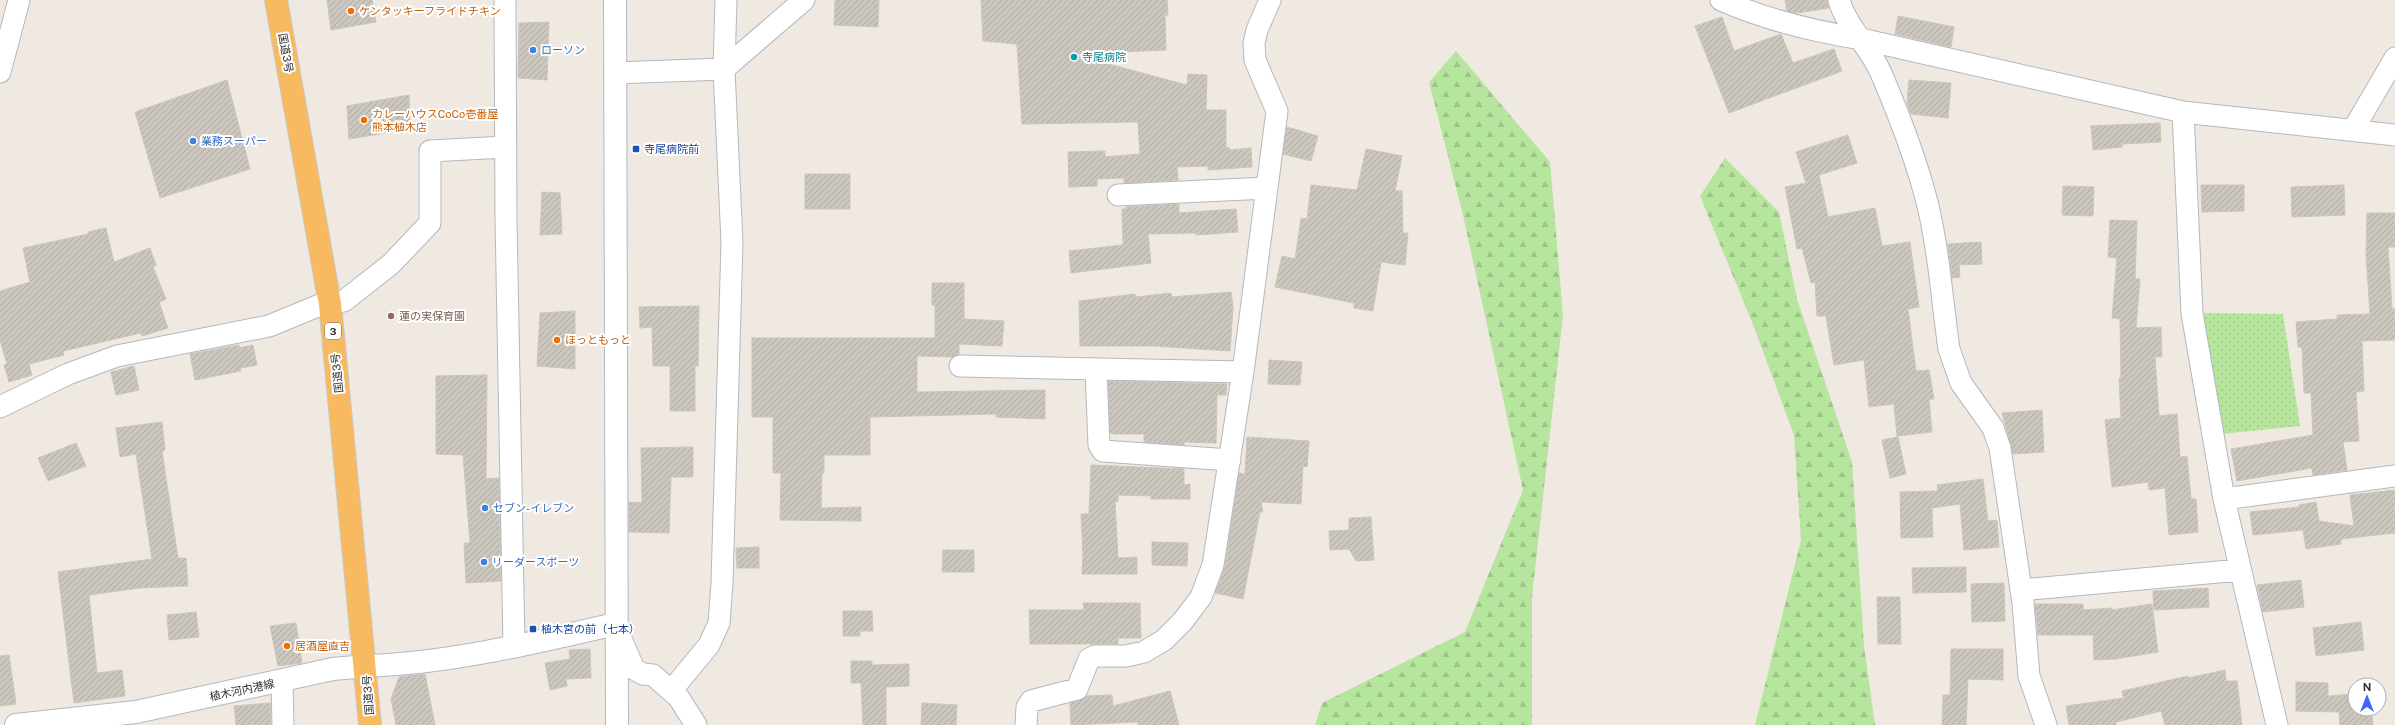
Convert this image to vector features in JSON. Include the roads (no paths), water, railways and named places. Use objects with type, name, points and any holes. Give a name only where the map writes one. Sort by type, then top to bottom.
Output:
[{"type":"highway","name":"国道3号","points":[[276,0],[330,304],[366,666],[370,725]]},
{"type":"street","points":[[0,72],[19,0]]},
{"type":"street","points":[[505,0],[505,147],[514,646]]},
{"type":"street","points":[[615,0],[615,624],[617,725]]},
{"type":"street","points":[[671,691],[709,646],[719,623],[722,583],[732,243],[724,70],[726,0]]},
{"type":"street","points":[[615,73],[724,70],[804,0]]},
{"type":"street","points":[[1026,725],[1027,707],[1031,701],[1077,689],[1089,660],[1095,656],[1126,656],[1144,652],[1164,640],[1183,621],[1201,597],[1213,566],[1243,372],[1277,111],[1260,76],[1255,60],[1254,43],[1257,30],[1270,0]]},
{"type":"street","points":[[1721,0],[1771,20],[1819,32],[1861,39],[2183,112],[2395,135]]},
{"type":"street","points":[[1839,0],[1849,23],[1861,39],[1881,73],[1927,202],[1949,349],[1954,366],[1961,383],[1993,428],[2000,448],[2021,590],[2029,676],[2046,725]]},
{"type":"street","points":[[2353,130],[2395,58]]},
{"type":"street","points":[[2183,112],[2192,313],[2224,499],[2277,725]]},
{"type":"street","points":[[0,407],[68,374],[117,356],[224,337],[269,326],[320,305],[344,301],[391,264],[430,224],[430,151],[505,147]]},
{"type":"street","points":[[1118,196],[1267,188]]},
{"type":"street","points":[[960,366],[1243,372]]},
{"type":"street","points":[[1096,369],[1099,445],[1103,451],[1230,460]]},
{"type":"street","points":[[2224,499],[2395,476]]},
{"type":"street","points":[[2021,590],[2240,570]]},
{"type":"street","points":[[615,624],[634,669],[643,674],[653,675],[679,698],[696,725]]},
{"type":"street","name":"植木河内港線","points":[[16,725],[130,719],[333,669],[405,665],[514,646],[615,624]]},
{"type":"street","points":[[282,682],[284,725]]},
{"type":"place","name":"ケンタッキーフライドチキン","points":[[351,11]]},
{"type":"place","name":"ローソン","points":[[533,50]]},
{"type":"place","name":"寺尾病院","points":[[1074,57]]},
{"type":"place","name":"カレーハウスCoCo壱番屋 熊本植木店","points":[[364,120]]},
{"type":"place","name":"業務スーパー","points":[[193,141]]},
{"type":"place","name":"寺尾病院前","points":[[636,149]]},
{"type":"place","name":"蓮の実保育園","points":[[391,316]]},
{"type":"place","name":"ほっともっと","points":[[557,340]]},
{"type":"place","name":"セブン-イレブン","points":[[485,508]]},
{"type":"place","name":"リーダースポーツ","points":[[484,562]]},
{"type":"place","name":"植木宮の前（七本）","points":[[533,629]]},
{"type":"place","name":"居酒屋直吉","points":[[287,646]]}]
